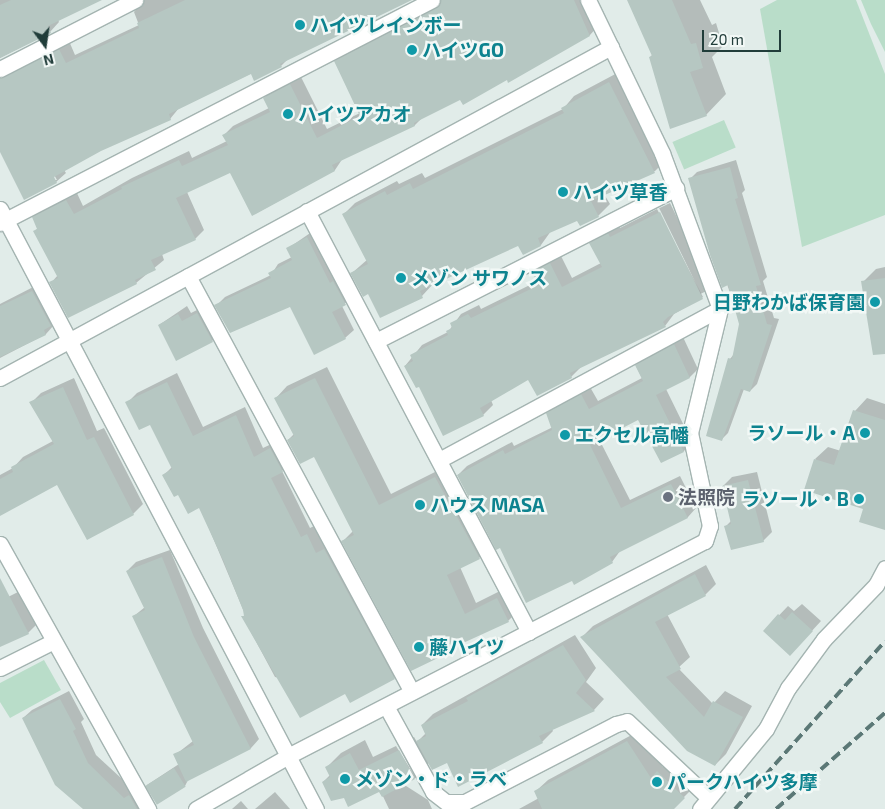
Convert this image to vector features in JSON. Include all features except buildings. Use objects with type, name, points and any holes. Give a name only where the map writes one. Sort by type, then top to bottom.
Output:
[{"type":"street","points":[[0,69],[135,0]]},
{"type":"street","points":[[316,809],[69,340],[2,217],[432,0]]},
{"type":"street","points":[[196,809],[288,756],[705,541],[710,526],[690,434],[720,309],[676,188],[588,0]]},
{"type":"street","points":[[0,378],[611,47]]},
{"type":"street","points":[[376,341],[676,188]]},
{"type":"street","points":[[307,211],[529,632]]},
{"type":"street","points":[[188,276],[412,692]]},
{"type":"street","points":[[439,460],[720,309]]},
{"type":"street","points":[[0,544],[148,809]]},
{"type":"street","points":[[386,706],[433,792],[446,802],[465,802],[616,724],[627,721],[704,804],[766,729],[788,688],[824,639],[876,585],[885,568]]},
{"type":"street","points":[[0,668],[54,640]]},
{"type":"green space","points":[[777,0],[856,0],[885,74],[885,215],[802,247],[760,9]]},
{"type":"green space","points":[[861,0],[885,0],[885,52],[871,24]]},
{"type":"green space","points":[[724,120],[736,148],[684,169],[672,142]]},
{"type":"green space","points":[[44,660],[61,690],[10,718],[0,702],[0,683]]},
{"type":"railway","points":[[735,809],[885,641]]},
{"type":"railway","points":[[776,809],[885,713]]},
{"type":"place","name":"ハイツレインボー","points":[[300,25]]},
{"type":"place","name":"ハイツGO","points":[[412,50]]},
{"type":"place","name":"ハイツアカオ","points":[[288,114]]},
{"type":"place","name":"ハイツ草香","points":[[563,192]]},
{"type":"place","name":"メゾン サワノス","points":[[401,278]]},
{"type":"place","name":"日野わかば保育園","points":[[875,302]]},
{"type":"place","name":"ラソール・A","points":[[865,433]]},
{"type":"place","name":"エクセル高幡","points":[[565,435]]},
{"type":"place","name":"法照院","points":[[668,497]]},
{"type":"place","name":"ラソール・B","points":[[859,499]]},
{"type":"place","name":"ハウス MASA","points":[[420,505]]},
{"type":"place","name":"藤ハイツ","points":[[419,647]]},
{"type":"place","name":"メゾン・ド・ラベ","points":[[345,779]]},
{"type":"place","name":"パークハイツ多摩","points":[[657,782]]}]
